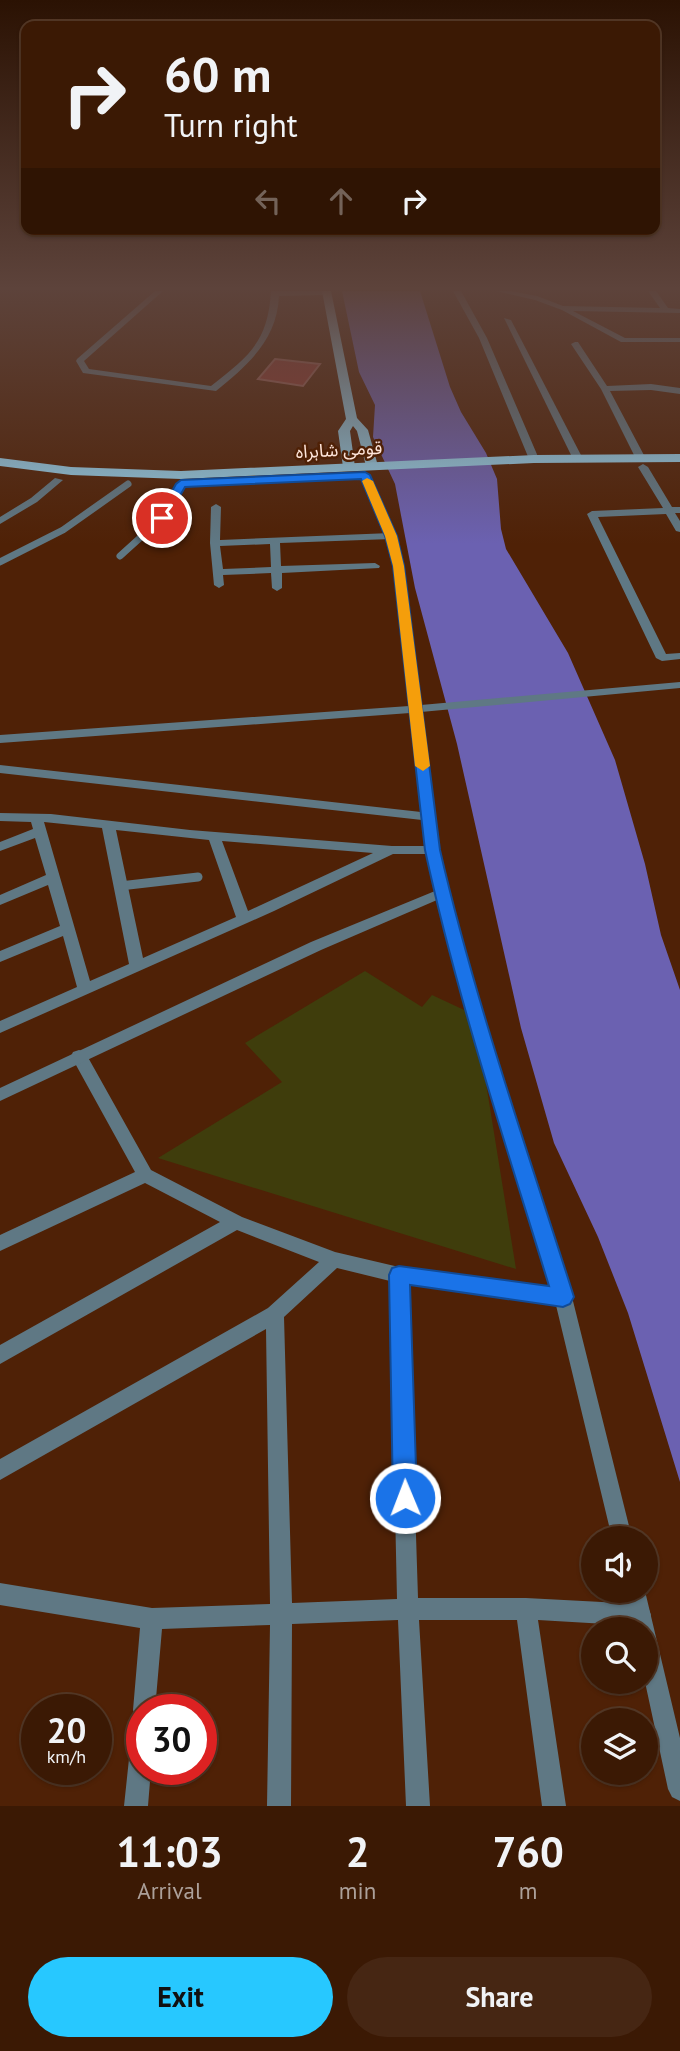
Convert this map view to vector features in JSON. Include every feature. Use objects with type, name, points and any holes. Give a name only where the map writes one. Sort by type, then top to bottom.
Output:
[{"type":"highway","name":"قومی شاہراہ","points":[[0,462],[181,480],[372,470],[642,463],[680,458]]},
{"type":"highway","name":"قومی شاہراہ","points":[[536,465],[578,459],[680,466]]},
{"type":"highway","name":"قومی شاہراہ","points":[[0,473],[128,484],[349,467],[372,470]]},
{"type":"main road","points":[[343,375],[352,419],[362,430],[372,470]]},
{"type":"main road","points":[[349,467],[344,431],[352,419]]},
{"type":"street","points":[[116,375],[213,389],[230,375]]},
{"type":"street","points":[[499,375],[536,465]]},
{"type":"street","points":[[535,375],[578,459]]},
{"type":"street","points":[[596,375],[642,463],[675,510],[680,529]]},
{"type":"street","points":[[605,389],[651,387],[680,391]]},
{"type":"street","points":[[372,470],[398,566],[432,850],[442,893],[475,1015],[563,1297],[619,1526]]},
{"type":"street","points":[[0,521],[34,500],[58,480]]},
{"type":"street","points":[[216,508],[215,543],[219,585]]},
{"type":"street","points":[[675,510],[592,514],[662,658],[680,656]]},
{"type":"street","points":[[215,543],[391,536]]},
{"type":"street","points":[[275,541],[277,588]]},
{"type":"street","points":[[219,572],[375,566]]},
{"type":"street","points":[[0,739],[415,709],[680,685]]},
{"type":"street","points":[[0,769],[429,817]]},
{"type":"street","points":[[0,817],[38,825],[108,825],[392,850],[432,850]]},
{"type":"street","points":[[0,847],[38,825]]},
{"type":"street","points":[[38,825],[85,990]]},
{"type":"street","points":[[108,825],[137,966]]},
{"type":"street","points":[[214,836],[244,919]]},
{"type":"street","points":[[0,1027],[392,850]]},
{"type":"street","points":[[0,900],[52,878]]},
{"type":"street","points":[[0,1095],[316,946],[442,893]]},
{"type":"street","points":[[0,957],[66,929]]},
{"type":"street","points":[[79,1056],[145,1175],[236,1222],[334,1260],[399,1275],[563,1297]]},
{"type":"street","points":[[0,1243],[145,1175]]},
{"type":"street","points":[[0,1355],[236,1222]]},
{"type":"street","points":[[0,1470],[275,1314],[334,1260]]},
{"type":"street","points":[[399,1275],[408,1609],[418,1806]]},
{"type":"street","points":[[275,1314],[281,1615],[279,1806]]},
{"type":"street","points":[[0,1594],[152,1619],[408,1609],[526,1609],[597,1617]]},
{"type":"street","points":[[526,1609],[554,1806]]},
{"type":"street","points":[[145,1694],[152,1619]]},
{"type":"street","points":[[658,1692],[680,1789]]},
{"type":"street","points":[[136,1806],[138,1785]]},
{"type":"lane","points":[[120,556],[162,518],[181,480]]},
{"type":"lane","points":[[0,562],[63,530],[128,484]]},
{"type":"lane","points":[[121,887],[198,877]]},
{"type":"shaded area","points":[[361,375],[446,375],[461,412],[486,453],[497,479],[501,529],[506,549],[568,653],[615,760],[645,864],[661,935],[680,990],[680,1482],[628,1313],[598,1237],[554,1143],[521,1028],[457,744],[415,588],[395,484],[373,437],[375,405]]},
{"type":"shaded area","points":[[365,971],[422,1007],[432,995],[475,1015],[516,1269],[158,1158],[282,1082],[245,1043]]},
{"type":"building","points":[[261,375],[311,375],[303,386],[258,379]]},
{"type":"slow traffic","points":[[367,481],[391,536],[398,566],[423,766]]},
{"type":"route","points":[[162,518],[181,484],[365,475],[391,536],[398,566],[432,850],[475,1015],[563,1297],[399,1275],[405,1498]]}]
